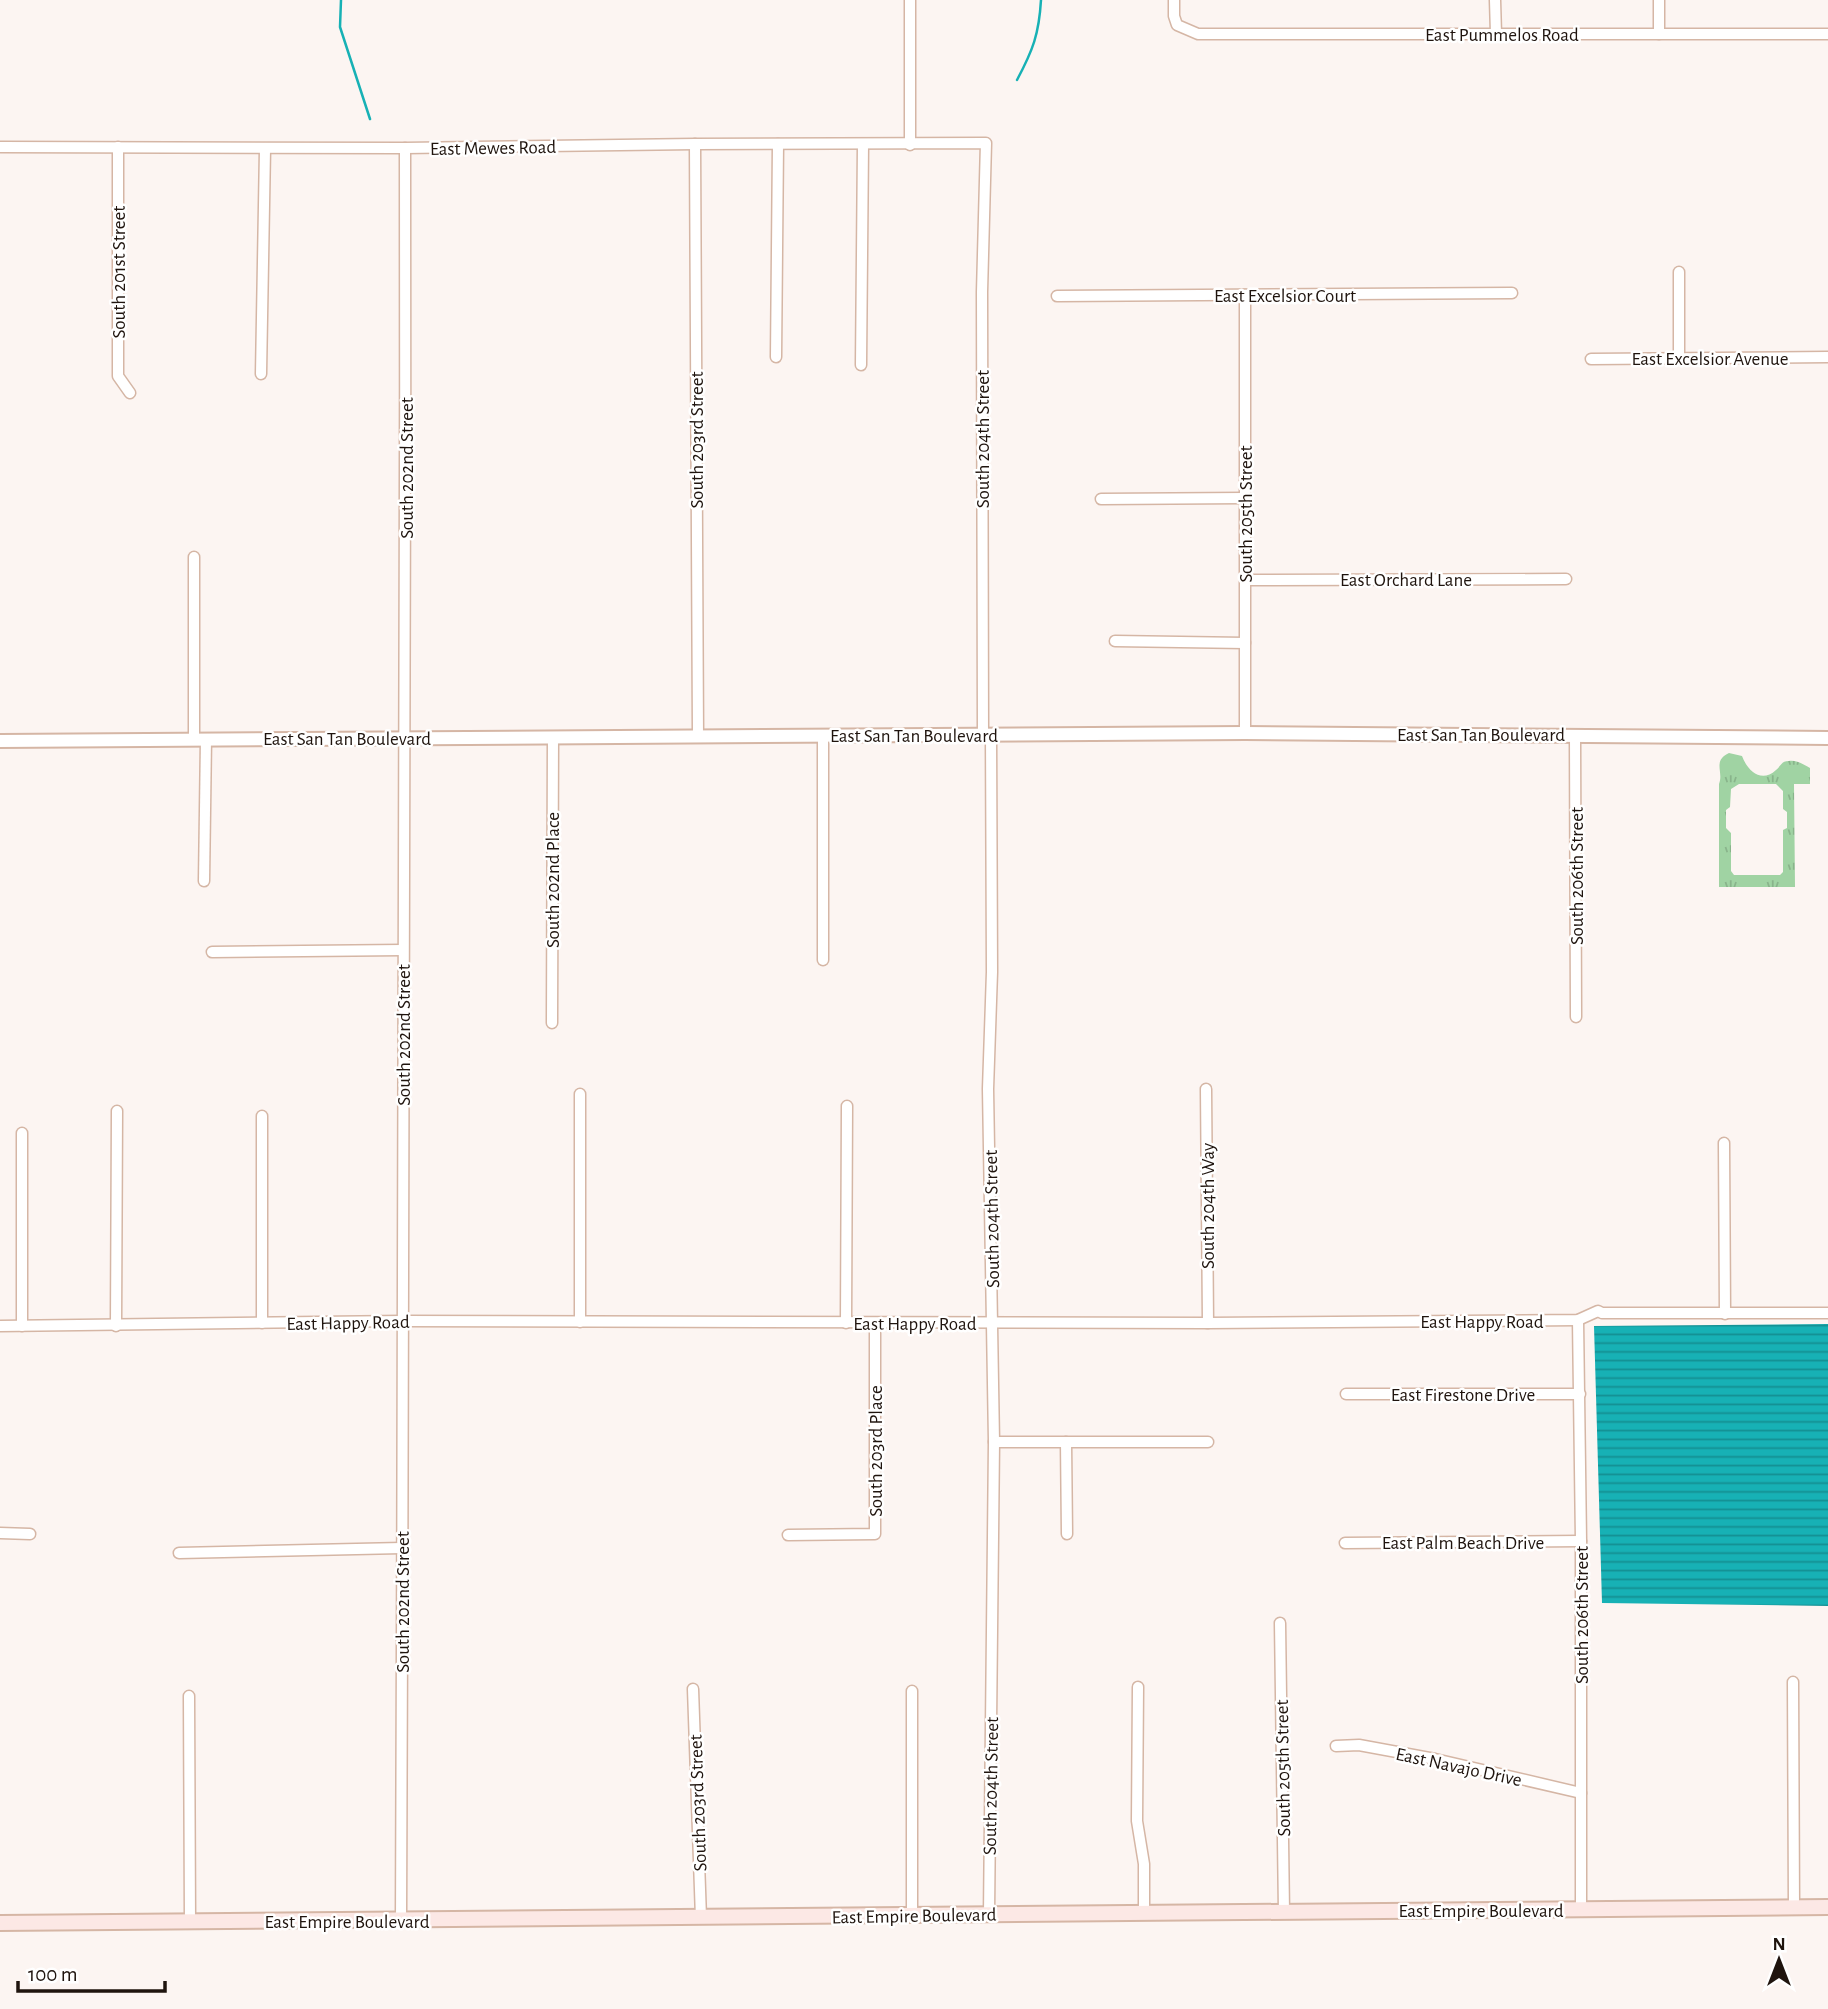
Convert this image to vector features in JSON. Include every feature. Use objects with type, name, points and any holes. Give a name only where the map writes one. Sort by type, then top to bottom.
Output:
[{"type":"main road","name":"East Empire Boulevard","points":[[0,1923],[1828,1907]]},
{"type":"street","points":[[910,0],[910,145]]},
{"type":"street","name":"East Pummelos Road","points":[[1174,0],[1177,25],[1198,34],[1828,34]]},
{"type":"street","points":[[1495,0],[1496,34]]},
{"type":"street","points":[[1659,0],[1659,34]]},
{"type":"street","name":"East Mewes Road","points":[[0,147],[405,149],[695,144],[986,144]]},
{"type":"street","name":"South 203rd Street","points":[[695,144],[698,736]]},
{"type":"street","points":[[775,357],[778,144]]},
{"type":"street","points":[[860,365],[863,144]]},
{"type":"street","name":"South 204th Street","points":[[986,144],[982,292],[992,972],[988,1088],[994,1442],[989,1914]]},
{"type":"street","name":"South 201st Street","points":[[118,147],[118,376],[130,393]]},
{"type":"street","points":[[261,374],[265,149]]},
{"type":"street","name":"South 202nd Street","points":[[401,1921],[403,950],[406,737],[405,149]]},
{"type":"street","points":[[1679,272],[1679,358]]},
{"type":"street","name":"East Excelsior Court","points":[[1058,296],[1512,293]]},
{"type":"street","name":"South 205th Street","points":[[1245,295],[1245,733]]},
{"type":"street","name":"East Excelsior Avenue","points":[[1591,359],[1828,357]]},
{"type":"street","points":[[1101,499],[1245,498]]},
{"type":"street","points":[[194,557],[204,881]]},
{"type":"street","name":"East Orchard Lane","points":[[1246,580],[1566,579]]},
{"type":"street","points":[[1115,641],[1245,643]]},
{"type":"street","name":"East San Tan Boulevard","points":[[0,741],[1245,733],[1828,738]]},
{"type":"street","points":[[823,735],[823,960]]},
{"type":"street","name":"South 206th Street","points":[[1575,735],[1576,1017]]},
{"type":"street","name":"South 202nd Place","points":[[552,1023],[553,737]]},
{"type":"street","points":[[212,952],[403,950]]},
{"type":"street","name":"South 204th Way","points":[[1206,1088],[1208,1323]]},
{"type":"street","points":[[580,1094],[580,1322]]},
{"type":"street","points":[[846,1323],[847,1106]]},
{"type":"street","points":[[116,1326],[117,1111]]},
{"type":"street","points":[[262,1116],[262,1323]]},
{"type":"street","points":[[22,1133],[22,1326]]},
{"type":"street","points":[[1724,1143],[1725,1314]]},
{"type":"street","name":"East Happy Road","points":[[0,1326],[402,1321],[1208,1323],[1578,1320],[1598,1311],[1828,1313]]},
{"type":"street","name":"South 206th Street","points":[[1578,1320],[1581,1909]]},
{"type":"street","name":"South 203rd Place","points":[[788,1535],[875,1534],[875,1323]]},
{"type":"street","name":"East Firestone Drive","points":[[1346,1394],[1580,1394]]},
{"type":"street","points":[[994,1442],[1208,1442]]},
{"type":"street","points":[[1066,1442],[1067,1534]]},
{"type":"street","points":[[0,1534],[30,1534]]},
{"type":"street","name":"East Palm Beach Drive","points":[[1345,1542],[1581,1541]]},
{"type":"street","points":[[179,1553],[402,1548]]},
{"type":"street","name":"South 205th Street","points":[[1280,1623],[1284,1912]]},
{"type":"street","points":[[1793,1682],[1794,1907]]},
{"type":"street","points":[[1138,1687],[1138,1821],[1144,1864],[1144,1913]]},
{"type":"street","name":"South 203rd Street","points":[[693,1689],[701,1917]]},
{"type":"street","points":[[912,1691],[912,1915]]},
{"type":"street","points":[[188,1696],[190,1922]]},
{"type":"street","name":"East Navajo Drive","points":[[1336,1746],[1359,1745],[1435,1759],[1581,1793]]},
{"type":"green space","points":[[1729,753],[1742,756],[1755,774],[1765,776],[1786,761],[1797,762],[1810,768],[1810,784],[1794,784],[1795,887],[1719,887],[1719,784],[1720,763]],"holes":[[[1739,784],[1776,784],[1783,791],[1783,809],[1787,812],[1787,828],[1783,830],[1783,872],[1780,875],[1734,875],[1731,871],[1731,833],[1726,828],[1726,810],[1730,807],[1731,789]]]},
{"type":"water","points":[[1828,1324],[1828,1606],[1602,1603],[1594,1326]]},
{"type":"waterway","points":[[341,0],[340,27],[370,119]]},
{"type":"waterway","points":[[1017,80],[1034,42],[1041,0]]}]
